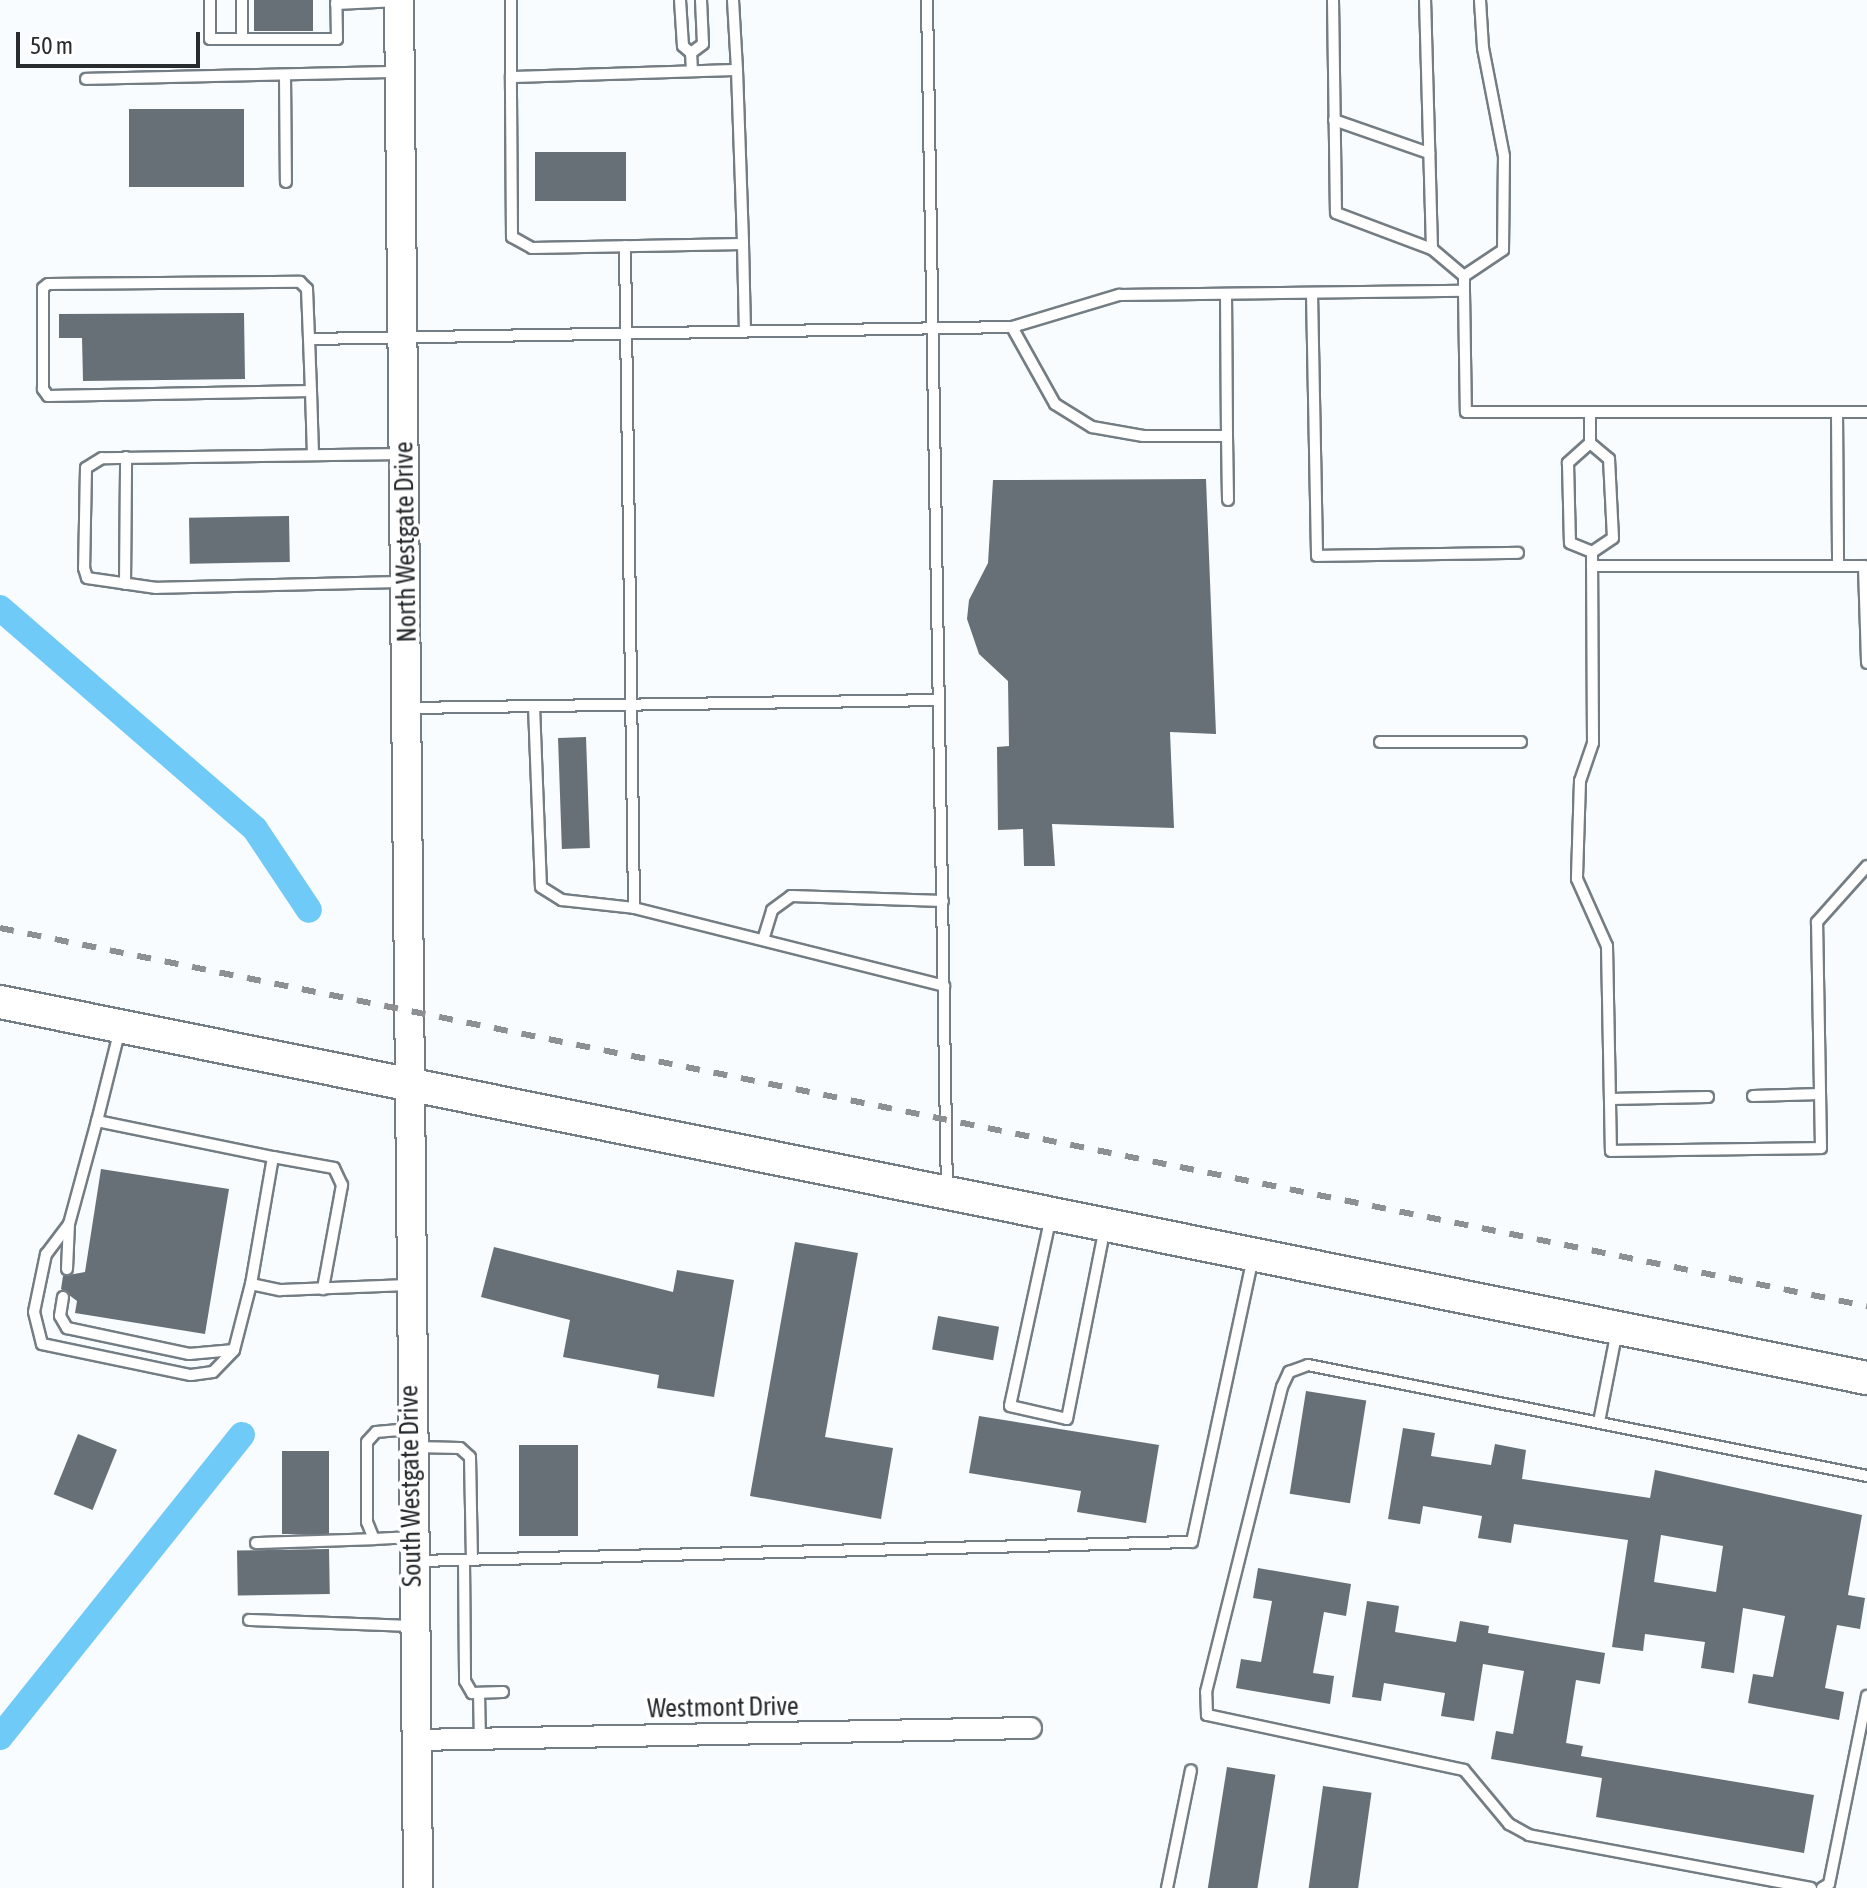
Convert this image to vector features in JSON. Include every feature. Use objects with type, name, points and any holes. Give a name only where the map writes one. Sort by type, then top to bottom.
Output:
[{"type":"main road","points":[[0,1002],[1867,1378]]},
{"type":"street","name":"North Westgate Drive","points":[[399,1],[408,708],[407,1084]]},
{"type":"street","name":"South Westgate Drive","points":[[407,1084],[418,1888]]},
{"type":"street","name":"Westmont Drive","points":[[416,1740],[1031,1728]]},
{"type":"lane","points":[[210,0],[210,39],[337,39],[336,2],[399,1]]},
{"type":"lane","points":[[242,0],[242,38]]},
{"type":"lane","points":[[511,0],[512,237],[532,248],[743,244]]},
{"type":"lane","points":[[680,0],[683,46],[691,53],[692,71]]},
{"type":"lane","points":[[691,53],[703,44],[701,0]]},
{"type":"lane","points":[[733,0],[745,330]]},
{"type":"lane","points":[[927,0],[947,1192]]},
{"type":"lane","points":[[1333,0],[1336,213],[1432,249],[1464,276],[1466,412],[1867,412]]},
{"type":"lane","points":[[1425,0],[1432,249]]},
{"type":"lane","points":[[1464,276],[1503,250],[1504,156],[1480,0]]},
{"type":"lane","points":[[511,77],[737,70]]},
{"type":"lane","points":[[86,79],[400,72]]},
{"type":"lane","points":[[285,75],[286,182]]},
{"type":"lane","points":[[1334,120],[1429,153]]},
{"type":"lane","points":[[625,246],[634,908]]},
{"type":"lane","points":[[311,391],[48,396],[43,389],[43,288],[48,284],[300,282],[307,289],[311,391],[313,455]]},
{"type":"lane","points":[[309,339],[1012,327],[1119,295],[1464,291]]},
{"type":"lane","points":[[1312,293],[1317,556],[1518,553]]},
{"type":"lane","points":[[1226,294],[1228,500]]},
{"type":"lane","points":[[1012,327],[1055,404],[1092,427],[1143,436],[1227,436]]},
{"type":"lane","points":[[1590,412],[1590,443],[1568,463],[1570,543],[1592,552]]},
{"type":"lane","points":[[1837,412],[1838,566]]},
{"type":"lane","points":[[1590,443],[1609,459],[1613,538],[1592,552]]},
{"type":"lane","points":[[405,454],[102,458],[86,468],[84,568],[87,578],[156,588],[406,582]]},
{"type":"lane","points":[[125,584],[126,457]]},
{"type":"lane","points":[[1592,552],[1593,743],[1580,781],[1577,879],[1607,946],[1611,1151],[1821,1148],[1817,922],[1867,866]]},
{"type":"lane","points":[[1592,566],[1864,566],[1867,663]]},
{"type":"lane","points":[[408,708],[939,700]]},
{"type":"lane","points":[[534,706],[541,887],[562,900],[634,908],[944,986]]},
{"type":"lane","points":[[1380,742],[1521,742]]},
{"type":"lane","points":[[763,940],[772,910],[791,896],[943,901]]},
{"type":"lane","points":[[67,1269],[69,1224],[121,1026]]},
{"type":"lane","points":[[1753,1096],[1820,1094]]},
{"type":"lane","points":[[1610,1099],[1708,1097]]},
{"type":"lane","points":[[97,1121],[334,1168],[342,1185],[323,1289]]},
{"type":"lane","points":[[69,1224],[46,1254],[34,1312],[42,1344],[191,1375],[213,1372],[234,1350],[251,1284],[273,1157]]},
{"type":"lane","points":[[1051,1214],[1010,1406],[1067,1419],[1106,1225]]},
{"type":"lane","points":[[256,1543],[374,1539],[468,1560],[1192,1542],[1253,1256]]},
{"type":"lane","points":[[251,1284],[323,1289],[409,1285]]},
{"type":"lane","points":[[63,1297],[60,1316],[67,1328],[189,1354],[234,1350]]},
{"type":"lane","points":[[1599,1422],[1617,1330]]},
{"type":"lane","points":[[1811,1888],[1529,1835],[1509,1824],[1464,1770],[1207,1715],[1206,1692],[1289,1372],[1308,1365],[1867,1476]]},
{"type":"lane","points":[[374,1539],[367,1522],[367,1442],[376,1432],[460,1448],[470,1457],[465,1681],[472,1693],[503,1692]]},
{"type":"lane","points":[[249,1620],[413,1626]]},
{"type":"lane","points":[[479,1693],[480,1739]]},
{"type":"lane","points":[[1822,1888],[1829,1884],[1867,1696]]},
{"type":"lane","points":[[1167,1888],[1191,1770]]},
{"type":"building","points":[[254,0],[313,0],[313,31],[254,31]]},
{"type":"building","points":[[129,109],[244,109],[244,187],[129,187]]},
{"type":"building","points":[[535,152],[626,152],[626,201],[535,201]]},
{"type":"building","points":[[244,313],[245,379],[83,381],[82,338],[59,338],[59,314]]},
{"type":"building","points":[[1206,479],[1216,734],[1170,732],[1174,828],[1052,824],[1055,866],[1024,866],[1023,829],[998,830],[997,747],[1009,746],[1008,681],[979,654],[967,619],[969,600],[988,563],[993,480]]},
{"type":"building","points":[[289,516],[290,562],[190,564],[189,518]]},
{"type":"building","points":[[586,737],[590,848],[562,849],[558,738]]},
{"type":"building","points":[[101,1169],[229,1189],[205,1334],[75,1313],[77,1301],[61,1289],[63,1276],[85,1272]]},
{"type":"building","points":[[795,1242],[858,1253],[825,1437],[893,1448],[881,1519],[750,1496]]},
{"type":"building","points":[[494,1247],[673,1292],[677,1270],[734,1280],[714,1397],[657,1388],[659,1375],[563,1357],[570,1320],[481,1297]]},
{"type":"building","points":[[938,1316],[999,1327],[993,1360],[932,1349]]},
{"type":"building","points":[[1306,1391],[1366,1401],[1350,1503],[1290,1494]]},
{"type":"building","points":[[979,1416],[1159,1445],[1146,1523],[1077,1512],[1081,1491],[969,1473]]},
{"type":"building","points":[[1403,1428],[1435,1433],[1431,1456],[1491,1465],[1495,1444],[1526,1450],[1522,1479],[1650,1498],[1655,1470],[1862,1515],[1848,1595],[1865,1598],[1860,1629],[1837,1625],[1825,1688],[1844,1692],[1839,1720],[1748,1703],[1753,1674],[1773,1677],[1785,1616],[1743,1608],[1734,1673],[1701,1668],[1705,1642],[1645,1634],[1643,1651],[1612,1647],[1628,1540],[1514,1524],[1511,1543],[1478,1538],[1482,1516],[1423,1506],[1420,1524],[1388,1519]],"holes":[[[1661,1535],[1723,1546],[1716,1592],[1654,1582]]]},
{"type":"building","points":[[78,1434],[117,1450],[93,1510],[54,1494]]},
{"type":"building","points":[[519,1445],[578,1445],[578,1536],[519,1536]]},
{"type":"building","points":[[282,1451],[329,1451],[329,1534],[282,1534]]},
{"type":"building","points":[[329,1549],[330,1594],[238,1596],[237,1551]]},
{"type":"building","points":[[1258,1568],[1351,1584],[1346,1616],[1324,1612],[1313,1673],[1334,1676],[1330,1704],[1236,1688],[1241,1659],[1261,1662],[1272,1601],[1253,1598]]},
{"type":"building","points":[[1367,1601],[1399,1606],[1395,1632],[1456,1642],[1460,1621],[1489,1626],[1488,1633],[1605,1653],[1600,1684],[1576,1680],[1566,1743],[1583,1746],[1581,1756],[1814,1795],[1804,1853],[1596,1817],[1602,1778],[1491,1759],[1496,1731],[1513,1734],[1524,1671],[1483,1664],[1474,1721],[1441,1716],[1445,1693],[1384,1683],[1381,1701],[1352,1697]]},
{"type":"building","points":[[1227,1767],[1275,1775],[1257,1888],[1208,1888]]},
{"type":"building","points":[[1323,1786],[1372,1793],[1358,1888],[1309,1888]]},
{"type":"waterway","points":[[0,608],[255,829],[309,910]]},
{"type":"waterway","points":[[0,1737],[242,1435]]},
{"type":"railway","points":[[0,928],[1867,1306]]}]
